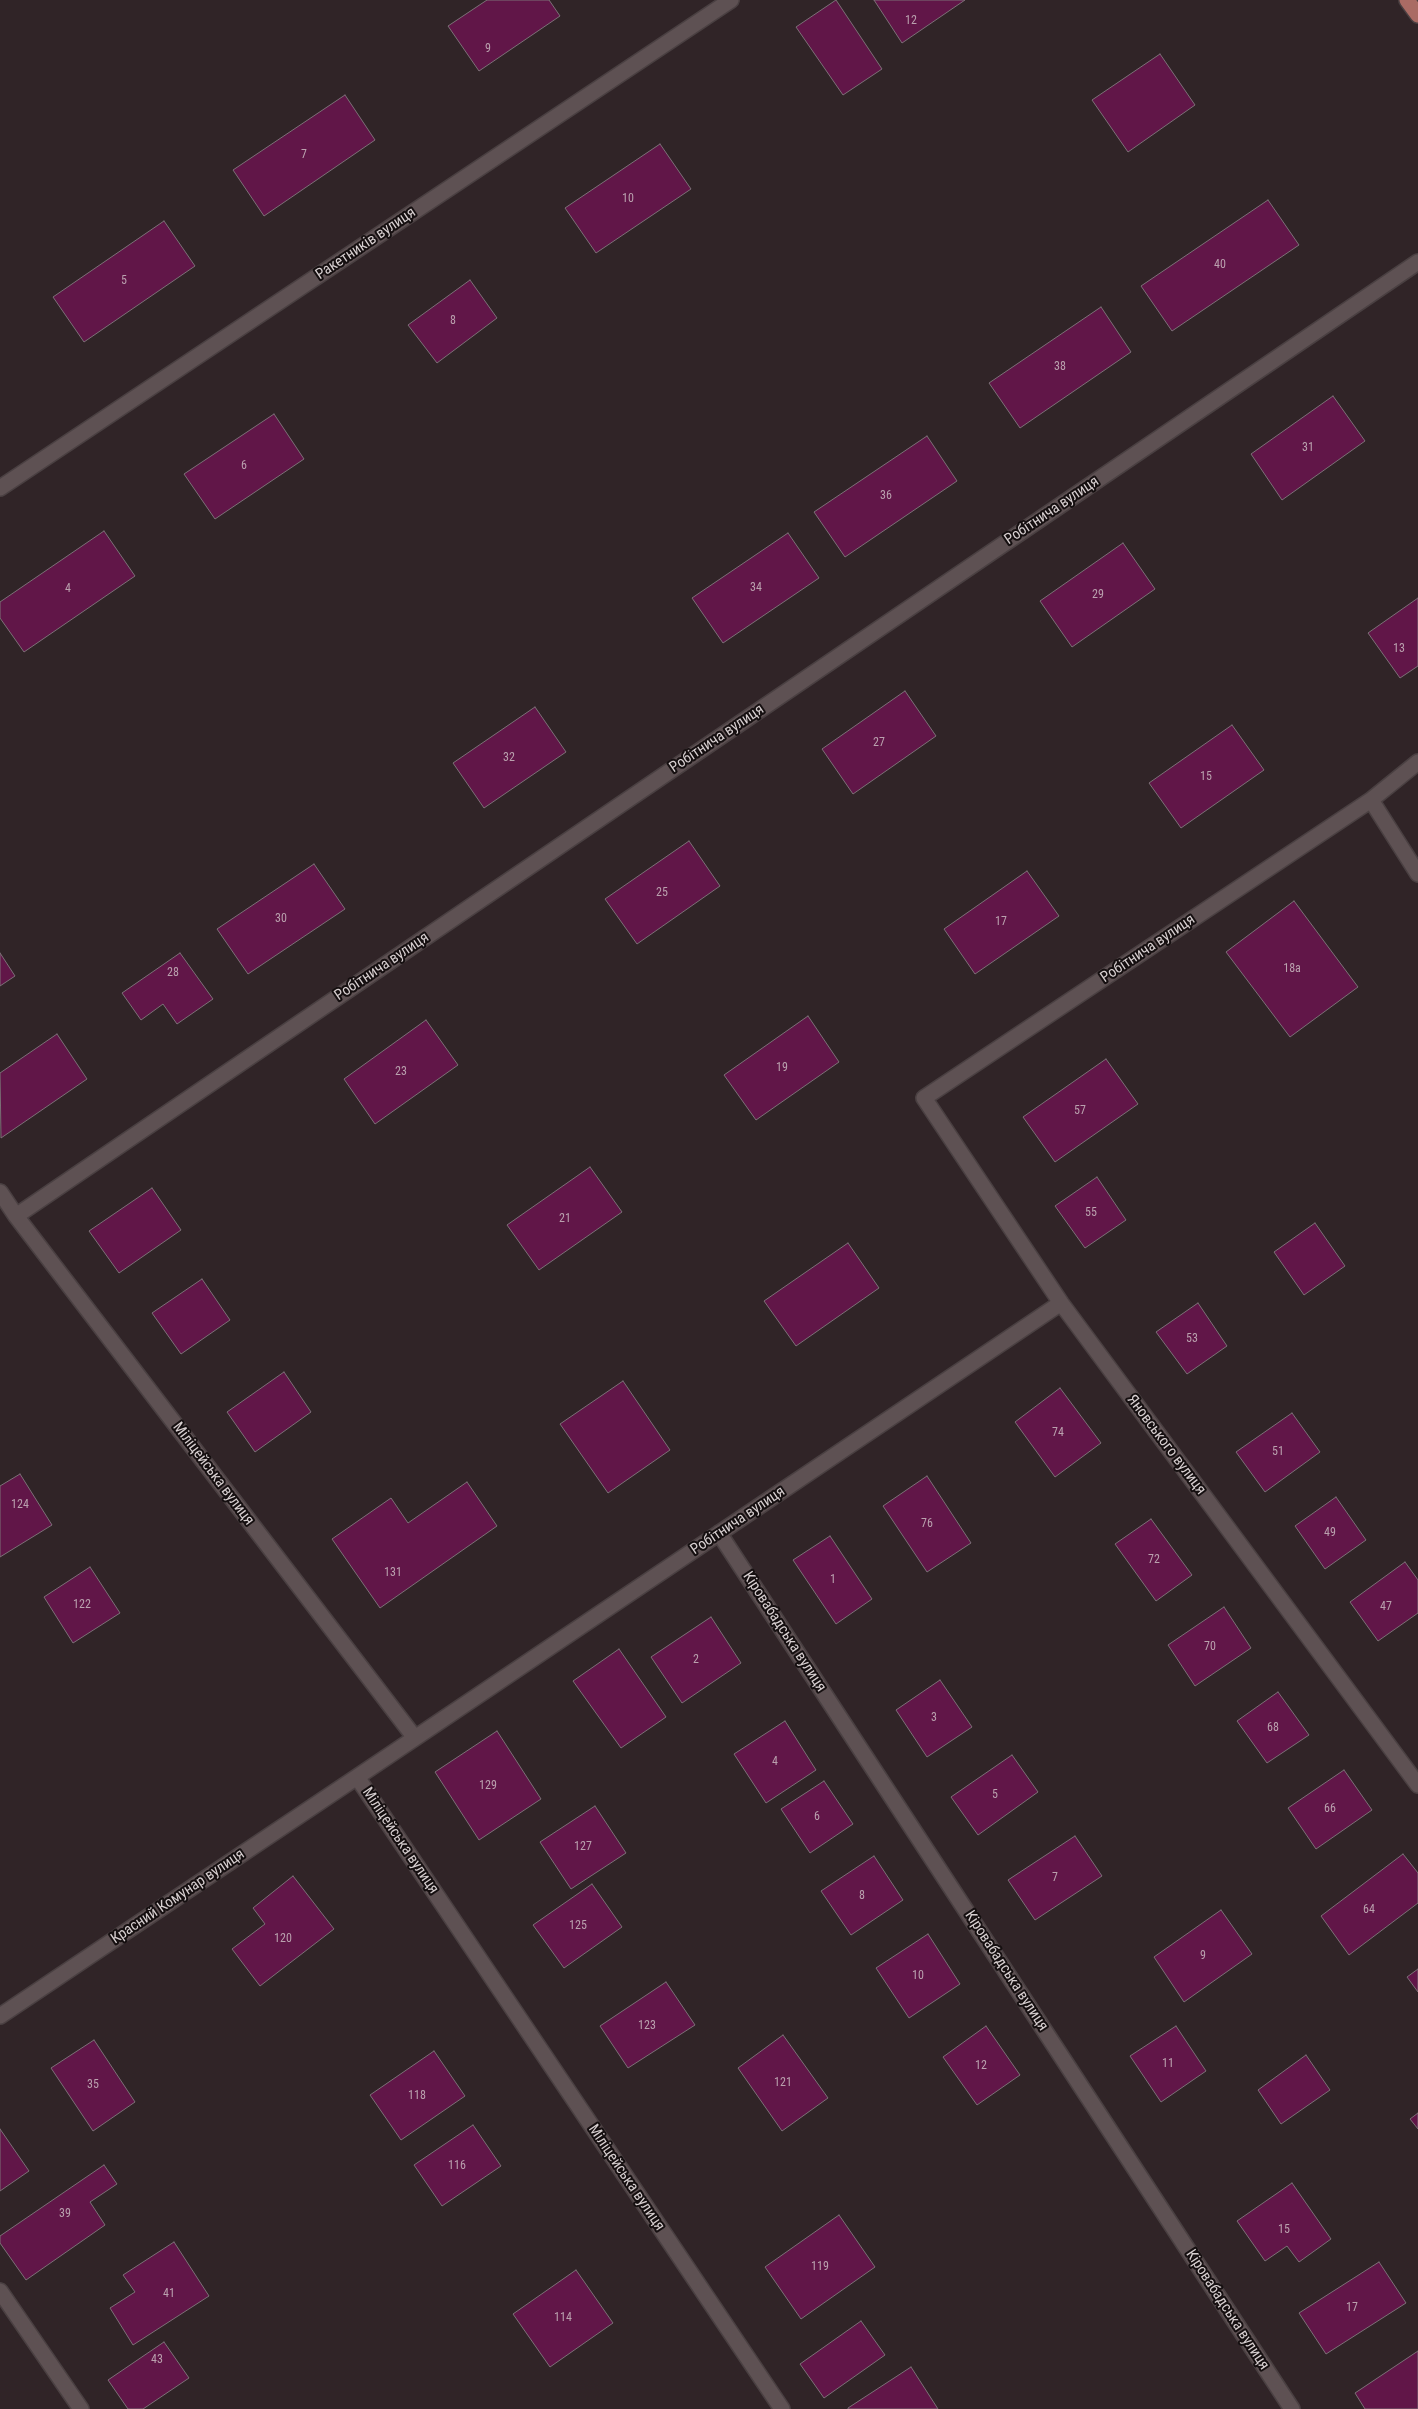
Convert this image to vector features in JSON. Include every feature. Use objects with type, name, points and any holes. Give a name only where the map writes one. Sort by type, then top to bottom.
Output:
[{"type":"main road","points":[[1406,0],[1418,15]]},
{"type":"street","name":"Ракетників вулиця","points":[[0,488],[731,0]]},
{"type":"street","name":"Робітнича вулиця","points":[[16,1216],[1418,262]]},
{"type":"street","name":"Робітнича вулиця","points":[[924,1098],[1371,800],[1418,762]]},
{"type":"street","points":[[1371,800],[1418,874]]},
{"type":"street","name":"Яновського вулиця","points":[[924,1098],[1060,1304],[1418,1785]]},
{"type":"street","name":"Міліцейська вулиця","points":[[0,1192],[16,1216],[415,1738],[357,1777],[782,2409]]},
{"type":"street","name":"Робітнича вулиця","points":[[415,1738],[1060,1304]]},
{"type":"street","name":"Кіровабадська вулиця","points":[[719,1533],[1292,2409]]},
{"type":"street","name":"Красний Комунар вулиця","points":[[0,2016],[357,1777]]},
{"type":"street","points":[[0,2291],[81,2409]]},
{"type":"building","points":[[487,0],[549,0],[560,16],[479,71],[448,26]]},
{"type":"building","points":[[836,0],[882,69],[843,95],[796,27]]},
{"type":"building","points":[[874,0],[965,0],[902,43]]},
{"type":"building","points":[[1160,54],[1195,105],[1128,152],[1092,100]]},
{"type":"building","points":[[345,95],[375,140],[264,216],[233,170]]},
{"type":"building","points":[[660,144],[691,189],[596,253],[565,208]]},
{"type":"building","points":[[1268,200],[1299,245],[1172,331],[1141,286]]},
{"type":"building","points":[[164,221],[195,266],[84,342],[53,297]]},
{"type":"building","points":[[470,280],[497,318],[437,363],[408,325]]},
{"type":"building","points":[[1101,307],[1131,352],[1020,428],[989,383]]},
{"type":"building","points":[[1333,396],[1365,441],[1282,500],[1251,454]]},
{"type":"building","points":[[274,414],[304,459],[215,519],[184,474]]},
{"type":"building","points":[[927,436],[957,481],[845,557],[814,512]]},
{"type":"building","points":[[104,531],[135,576],[24,652],[0,618],[0,602]]},
{"type":"building","points":[[788,533],[819,578],[723,643],[692,598]]},
{"type":"building","points":[[1123,543],[1155,589],[1072,647],[1040,601]]},
{"type":"building","points":[[1418,598],[1418,666],[1400,678],[1368,633]]},
{"type":"building","points":[[905,691],[936,736],[853,794],[822,749]]},
{"type":"building","points":[[535,707],[566,752],[484,808],[453,763]]},
{"type":"building","points":[[1232,725],[1264,770],[1181,828],[1149,783]]},
{"type":"building","points":[[689,841],[720,886],[637,944],[605,899]]},
{"type":"building","points":[[314,864],[345,909],[248,974],[217,929]]},
{"type":"building","points":[[1027,871],[1059,916],[975,974],[944,929]]},
{"type":"building","points":[[1294,901],[1358,987],[1290,1037],[1226,952]]},
{"type":"building","points":[[0,953],[15,976],[0,986]]},
{"type":"building","points":[[180,953],[213,999],[177,1024],[163,1004],[141,1020],[122,993]]},
{"type":"building","points":[[808,1016],[839,1062],[756,1120],[724,1075]]},
{"type":"building","points":[[426,1020],[458,1065],[375,1124],[344,1079]]},
{"type":"building","points":[[57,1034],[87,1079],[1,1138],[0,1073]]},
{"type":"building","points":[[1106,1059],[1138,1104],[1055,1162],[1023,1117]]},
{"type":"building","points":[[590,1167],[622,1212],[539,1270],[507,1225]]},
{"type":"building","points":[[1097,1177],[1126,1220],[1085,1248],[1055,1206]]},
{"type":"building","points":[[152,1188],[181,1230],[119,1273],[89,1231]]},
{"type":"building","points":[[1315,1223],[1345,1266],[1304,1295],[1274,1252]]},
{"type":"building","points":[[848,1243],[879,1288],[796,1346],[764,1301]]},
{"type":"building","points":[[202,1279],[230,1320],[181,1354],[152,1313]]},
{"type":"building","points":[[1198,1303],[1227,1346],[1187,1374],[1156,1332]]},
{"type":"building","points":[[284,1372],[311,1412],[255,1452],[227,1412]]},
{"type":"building","points":[[623,1381],[670,1450],[608,1493],[560,1424]]},
{"type":"building","points":[[1060,1388],[1101,1443],[1055,1477],[1015,1422]]},
{"type":"building","points":[[1292,1413],[1320,1452],[1265,1492],[1236,1452]]},
{"type":"building","points":[[20,1474],[52,1525],[0,1557],[0,1486]]},
{"type":"building","points":[[927,1476],[971,1543],[927,1572],[883,1506]]},
{"type":"building","points":[[467,1482],[497,1526],[380,1608],[332,1539],[391,1498],[408,1523]]},
{"type":"building","points":[[1336,1497],[1366,1540],[1325,1569],[1295,1526]]},
{"type":"building","points":[[1151,1519],[1192,1575],[1156,1601],[1115,1544]]},
{"type":"building","points":[[830,1536],[872,1599],[836,1624],[793,1560]]},
{"type":"building","points":[[1405,1562],[1418,1580],[1418,1613],[1378,1641],[1350,1602]]},
{"type":"building","points":[[90,1567],[120,1613],[73,1643],[44,1597]]},
{"type":"building","points":[[1224,1607],[1251,1648],[1195,1686],[1168,1645]]},
{"type":"building","points":[[711,1617],[741,1663],[682,1703],[651,1657]]},
{"type":"building","points":[[619,1649],[666,1717],[621,1748],[573,1681]]},
{"type":"building","points":[[940,1680],[972,1727],[927,1757],[896,1710]]},
{"type":"building","points":[[1278,1692],[1309,1735],[1267,1763],[1237,1721]]},
{"type":"building","points":[[785,1721],[816,1770],[766,1803],[734,1754]]},
{"type":"building","points":[[497,1731],[541,1799],[479,1840],[435,1772]]},
{"type":"building","points":[[1012,1755],[1038,1792],[978,1835],[951,1797]]},
{"type":"building","points":[[1344,1770],[1372,1810],[1316,1849],[1288,1808]]},
{"type":"building","points":[[824,1781],[853,1824],[810,1853],[781,1809]]},
{"type":"building","points":[[595,1806],[626,1853],[571,1889],[540,1842]]},
{"type":"building","points":[[1075,1836],[1102,1876],[1035,1920],[1008,1880]]},
{"type":"building","points":[[1403,1854],[1418,1873],[1418,1903],[1349,1955],[1321,1916]]},
{"type":"building","points":[[874,1856],[903,1900],[851,1935],[821,1891]]},
{"type":"building","points":[[293,1876],[334,1929],[260,1986],[232,1949],[265,1924],[253,1908]]},
{"type":"building","points":[[592,1884],[622,1927],[564,1968],[533,1925]]},
{"type":"building","points":[[1221,1910],[1252,1954],[1184,2002],[1154,1957]]},
{"type":"building","points":[[928,1934],[960,1984],[909,2018],[876,1968]]},
{"type":"building","points":[[1418,1969],[1418,1992],[1407,1977]]},
{"type":"building","points":[[666,1982],[695,2025],[628,2068],[600,2026]]},
{"type":"building","points":[[986,2026],[1020,2075],[977,2105],[943,2057]]},
{"type":"building","points":[[1176,2026],[1206,2071],[1161,2102],[1130,2056]]},
{"type":"building","points":[[783,2035],[828,2098],[782,2131],[738,2068]]},
{"type":"building","points":[[94,2040],[135,2102],[93,2131],[51,2068]]},
{"type":"building","points":[[434,2051],[465,2096],[401,2140],[370,2095]]},
{"type":"building","points":[[1306,2055],[1330,2090],[1281,2124],[1258,2090]]},
{"type":"building","points":[[1418,2113],[1418,2129],[1410,2119]]},
{"type":"building","points":[[473,2125],[501,2166],[442,2206],[414,2165]]},
{"type":"building","points":[[0,2129],[29,2171],[0,2191]]},
{"type":"building","points":[[104,2165],[117,2184],[90,2202],[105,2225],[26,2280],[0,2243],[0,2236]]},
{"type":"building","points":[[1292,2183],[1331,2239],[1299,2262],[1287,2246],[1265,2261],[1237,2221]]},
{"type":"building","points":[[839,2215],[875,2267],[801,2319],[765,2267]]},
{"type":"building","points":[[174,2242],[209,2296],[133,2345],[110,2308],[135,2292],[123,2275]]},
{"type":"building","points":[[1379,2262],[1406,2303],[1326,2354],[1299,2313]]},
{"type":"building","points":[[576,2270],[613,2323],[550,2367],[513,2314]]},
{"type":"building","points":[[861,2321],[885,2355],[824,2398],[800,2364]]},
{"type":"building","points":[[164,2342],[189,2378],[143,2409],[128,2409],[108,2380]]},
{"type":"building","points":[[1418,2351],[1418,2409],[1365,2409],[1355,2393]]},
{"type":"building","points":[[911,2367],[938,2409],[848,2409],[848,2408]]}]
